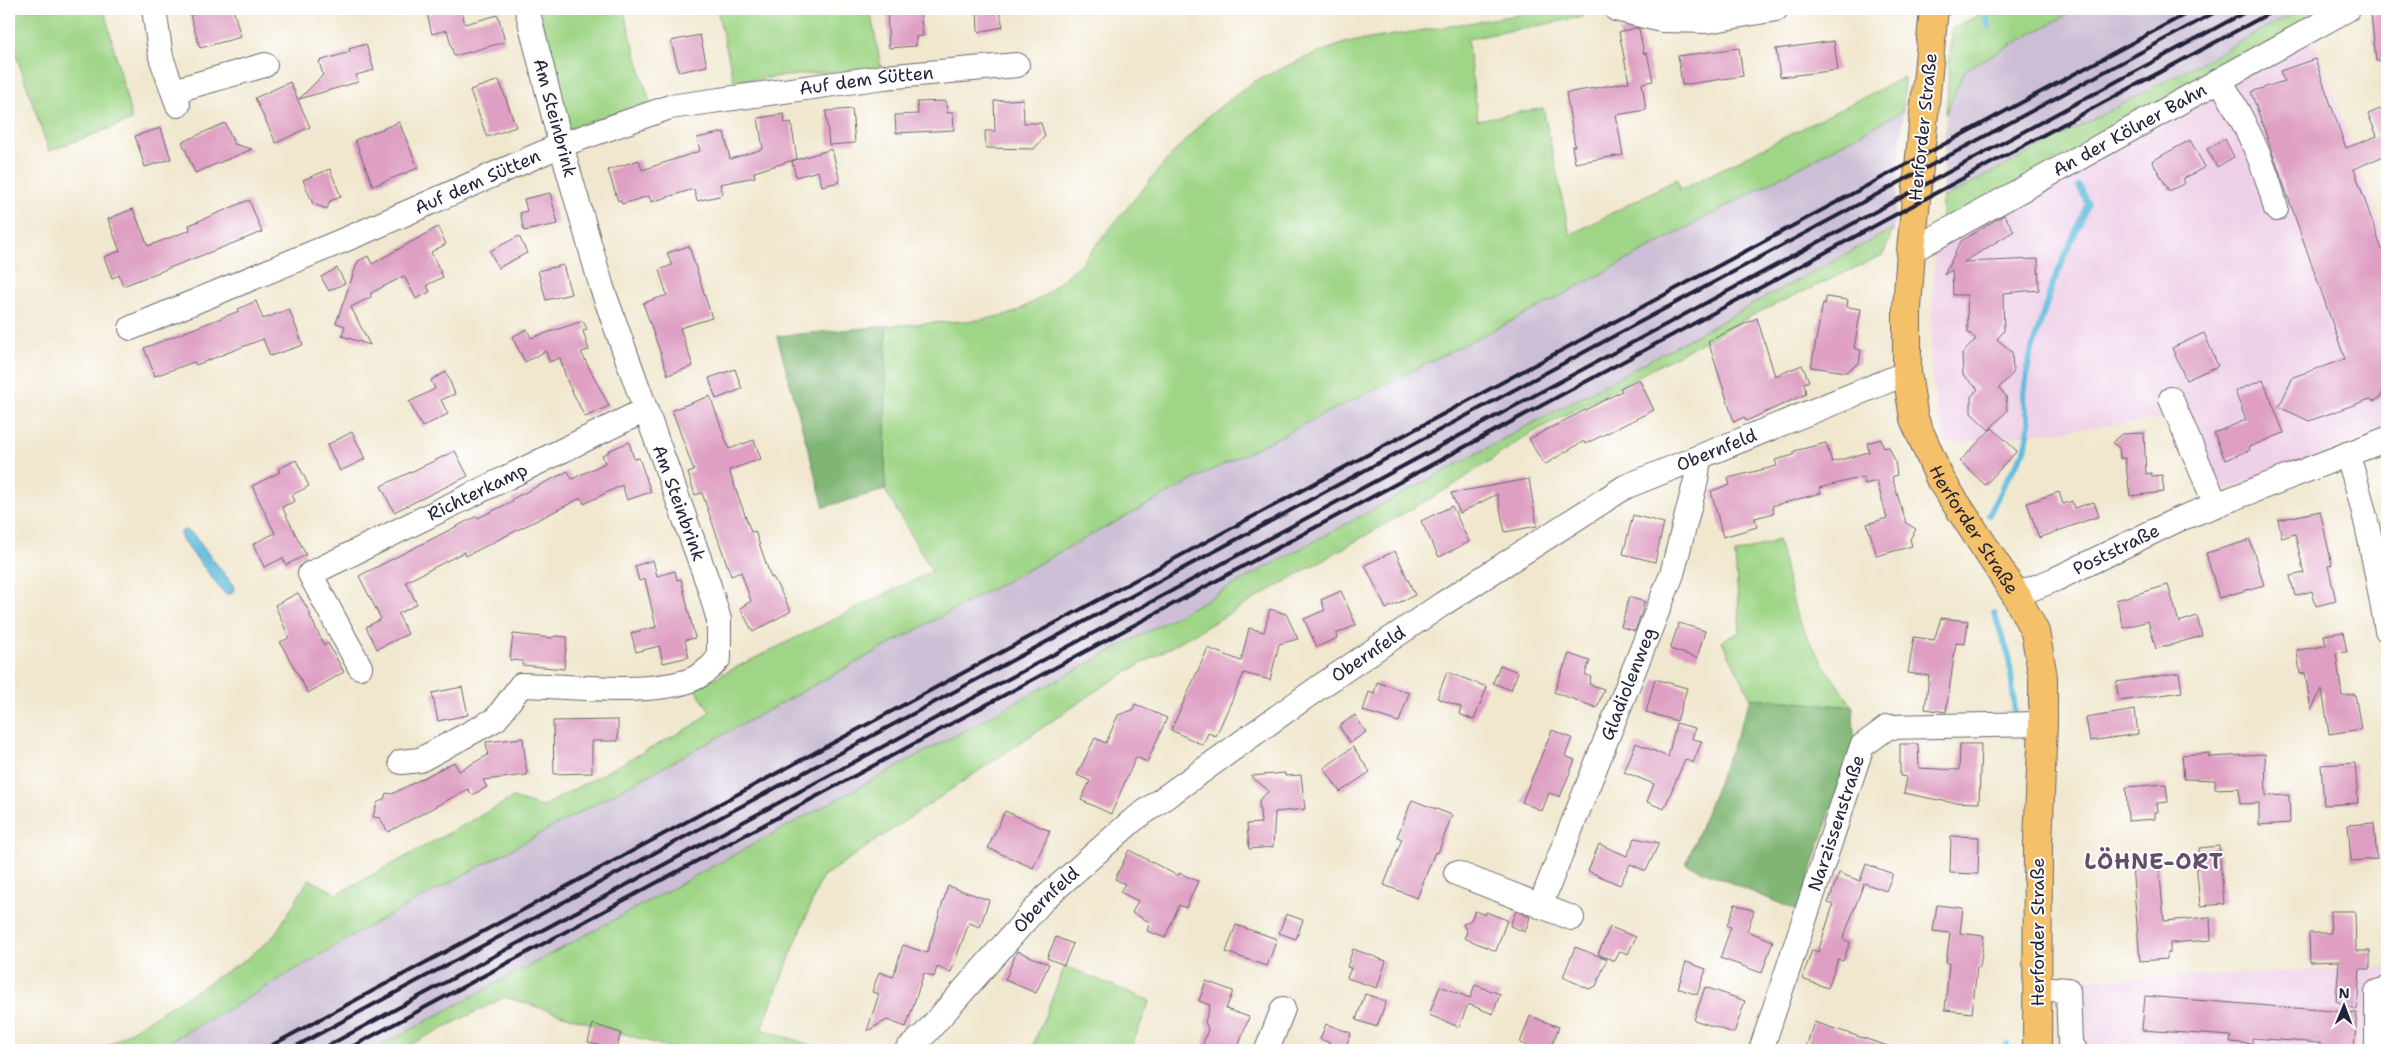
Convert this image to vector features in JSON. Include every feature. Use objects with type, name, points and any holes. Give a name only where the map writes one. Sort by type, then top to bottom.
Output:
[{"type":"main road","name":"Herforder Straße","points":[[1934,9],[1911,251],[1907,308],[1907,373],[1914,419],[1940,479],[2016,595],[2035,632],[2043,677],[2038,842],[2037,1050]]},
{"type":"street","points":[[154,9],[161,57],[175,98],[265,66]]},
{"type":"street","name":"Am Steinbrink","points":[[401,762],[420,760],[496,720],[521,685],[648,688],[686,682],[708,671],[719,658],[719,620],[709,586],[602,288],[561,145],[527,9]]},
{"type":"street","points":[[1616,9],[1662,20],[1708,21],[1776,9]]},
{"type":"street","name":"An der Kölner Bahn","points":[[1911,251],[2348,9]]},
{"type":"street","name":"Auf dem Sütten","points":[[131,328],[361,233],[561,145],[670,107],[884,77],[1017,65]]},
{"type":"street","points":[[2220,80],[2246,124],[2264,169],[2276,209]]},
{"type":"street","name":"Obernfeld","points":[[907,1050],[926,1034],[1044,898],[1132,821],[1318,688],[1452,597],[1625,488],[1907,373]]},
{"type":"street","points":[[2171,399],[2216,505]]},
{"type":"street","name":"Richterkamp","points":[[360,667],[310,574],[646,410]]},
{"type":"street","name":"Poststraße","points":[[2016,595],[2056,579],[2177,520],[2387,439]]},
{"type":"street","points":[[2347,454],[2368,526],[2387,630]]},
{"type":"street","name":"Gladiolenweg","points":[[1540,906],[1672,574],[1696,480],[1699,457]]},
{"type":"street","name":"Narzissenstraße","points":[[1761,1050],[1862,746],[1888,727],[2043,724]]},
{"type":"street","points":[[1456,873],[1572,918]]},
{"type":"street","points":[[2037,988],[2068,990],[2070,1042],[2075,1050]]},
{"type":"street","points":[[2377,1050],[2377,992],[2387,989]]},
{"type":"street","points":[[1267,1050],[1283,1009]]},
{"type":"shaded area","points":[[2078,9],[2302,9],[1942,199],[1946,114],[1965,70]]},
{"type":"shaded area","points":[[2313,38],[2387,246],[2387,428],[2216,493],[2186,419],[2164,419],[1946,444],[1938,415],[1930,363],[1935,244]]},
{"type":"shaded area","points":[[1903,111],[1894,228],[373,1050],[154,1050],[241,1002],[357,933],[1204,474],[1538,308]]},
{"type":"shaded area","points":[[2387,967],[2387,1050],[2068,1050],[2070,981]]},
{"type":"green space","points":[[9,9],[104,9],[132,120],[49,151],[9,34]]},
{"type":"green space","points":[[535,9],[623,9],[650,103],[568,129]]},
{"type":"green space","points":[[717,9],[870,9],[881,67],[734,81]]},
{"type":"green space","points":[[1554,9],[1583,9],[1583,17],[1467,39],[1478,120],[1543,108],[1570,235],[1677,179],[1680,190],[1904,77],[1903,111],[1538,308],[1204,474],[357,933],[241,1002],[154,1050],[101,1050],[248,958],[274,936],[309,879],[337,894],[513,798],[541,807],[694,725],[710,711],[694,688],[932,571],[885,490],[886,326],[980,320],[1014,313],[1044,296],[1082,262],[1168,159],[1207,117],[1253,82],[1302,59],[1345,43]]},
{"type":"green space","points":[[1990,9],[2078,9],[1965,70],[1946,114],[1952,29]]},
{"type":"green space","points":[[2302,9],[2332,9],[1942,223],[1942,199]]},
{"type":"green space","points":[[1894,228],[1883,255],[1759,312],[1526,436],[1457,483],[1108,683],[822,877],[761,1029],[826,1050],[677,1050],[505,997],[399,1050],[373,1050]]},
{"type":"green space","points":[[886,326],[885,490],[824,507],[777,336]]},
{"type":"green space","points":[[1778,540],[1797,618],[1823,664],[1853,707],[1751,698],[1722,641],[1740,632],[1735,554]]},
{"type":"green space","points":[[1751,698],[1853,707],[1854,739],[1798,911],[1686,864]]},
{"type":"green space","points":[[1065,966],[1150,1001],[1130,1050],[1031,1050]]},
{"type":"water","points":[[184,530],[192,533],[233,585],[234,590],[231,594],[225,594],[182,540],[180,533]]},
{"type":"building","points":[[212,9],[233,9],[241,37],[200,48],[190,15]]},
{"type":"building","points":[[447,9],[461,9],[465,24],[498,15],[505,42],[454,56],[447,30],[432,34],[427,14]]},
{"type":"building","points":[[887,9],[920,9],[923,36],[916,37],[916,46],[889,48]]},
{"type":"building","points":[[977,9],[999,9],[1003,27],[978,32]]},
{"type":"building","points":[[2387,12],[2387,60],[2376,61],[2371,14]]},
{"type":"building","points":[[1639,29],[1644,54],[1647,53],[1653,81],[1642,83],[1646,110],[1616,115],[1623,155],[1575,163],[1572,146],[1575,146],[1566,93],[1629,82],[1619,32]]},
{"type":"building","points":[[700,35],[707,66],[679,72],[671,41]]},
{"type":"building","points":[[1834,41],[1838,70],[1780,77],[1776,49]]},
{"type":"building","points":[[366,44],[374,70],[356,75],[358,82],[299,99],[323,75],[319,61],[350,52],[349,49]]},
{"type":"building","points":[[1739,48],[1743,76],[1682,85],[1678,56]]},
{"type":"building","points":[[2315,59],[2346,148],[2377,136],[2368,114],[2387,106],[2387,158],[2386,155],[2354,169],[2387,264],[2387,383],[2380,398],[2373,401],[2370,399],[2309,421],[2279,407],[2293,377],[2345,359],[2251,92],[2284,81],[2280,71]]},
{"type":"building","points":[[499,80],[516,127],[487,137],[470,90]]},
{"type":"building","points":[[290,82],[310,127],[276,143],[255,98]]},
{"type":"building","points":[[1023,99],[1024,123],[1041,123],[1045,136],[1034,149],[986,148],[985,131],[995,131],[994,101]]},
{"type":"building","points":[[946,101],[947,113],[953,112],[954,130],[896,133],[895,115],[918,114],[917,102]]},
{"type":"building","points":[[852,109],[855,143],[829,145],[826,111]]},
{"type":"building","points":[[784,114],[785,123],[791,122],[797,159],[754,172],[755,177],[720,184],[723,195],[697,201],[694,189],[651,202],[649,196],[622,204],[620,200],[618,201],[608,170],[639,160],[642,170],[700,151],[697,138],[724,132],[730,159],[763,149],[758,118]]},
{"type":"building","points":[[399,122],[418,168],[373,186],[355,140]]},
{"type":"building","points":[[225,123],[234,144],[252,149],[195,173],[182,142]]},
{"type":"building","points":[[161,128],[171,159],[145,167],[135,136]]},
{"type":"building","points":[[2225,139],[2234,157],[2217,167],[2207,149]]},
{"type":"building","points":[[2190,140],[2205,167],[2183,179],[2185,183],[2169,191],[2152,161]]},
{"type":"building","points":[[832,149],[840,182],[822,186],[818,171],[796,177],[792,161]]},
{"type":"building","points":[[330,169],[341,197],[330,201],[327,209],[313,204],[303,180]]},
{"type":"building","points":[[550,193],[558,224],[524,231],[520,213],[527,211],[524,199]]},
{"type":"building","points":[[249,200],[262,232],[123,286],[119,275],[112,278],[104,257],[120,251],[108,219],[133,209],[148,246],[190,230],[189,225]]},
{"type":"building","points":[[2004,215],[2014,231],[1964,262],[2038,259],[2039,290],[2003,293],[2004,331],[1997,339],[2012,352],[2013,373],[1999,388],[2006,396],[2007,411],[1989,430],[1971,413],[1971,397],[1978,389],[1963,375],[1962,354],[1976,339],[1968,332],[1967,295],[1953,295],[1952,270],[1944,275],[1961,241]]},
{"type":"building","points":[[438,227],[446,244],[431,252],[443,277],[427,285],[430,292],[416,299],[404,276],[371,293],[371,297],[351,307],[370,345],[342,336],[345,326],[336,323],[358,261],[368,256],[372,264]]},
{"type":"building","points":[[519,236],[527,253],[498,268],[490,251]]},
{"type":"building","points":[[689,246],[712,318],[680,328],[693,366],[668,375],[643,303],[667,295],[659,270],[672,265],[667,253]]},
{"type":"building","points":[[563,265],[571,294],[546,300],[538,271]]},
{"type":"building","points":[[337,268],[345,283],[329,291],[321,277]]},
{"type":"building","points":[[1826,297],[1848,300],[1847,307],[1861,309],[1854,348],[1861,350],[1859,363],[1846,372],[1811,367],[1823,303],[1825,304]]},
{"type":"building","points":[[256,301],[263,319],[289,309],[303,345],[270,356],[263,339],[196,365],[194,362],[155,376],[144,348],[239,311],[238,309]]},
{"type":"building","points":[[1757,318],[1775,376],[1802,365],[1809,381],[1804,383],[1806,394],[1746,421],[1744,417],[1734,422],[1708,341]]},
{"type":"building","points":[[583,321],[587,329],[583,331],[589,350],[581,352],[609,406],[585,417],[567,381],[560,358],[549,362],[546,351],[525,362],[512,337],[527,329],[531,338]]},
{"type":"building","points":[[2204,333],[2218,366],[2186,380],[2172,348]]},
{"type":"building","points":[[735,369],[742,389],[716,399],[709,378]]},
{"type":"building","points":[[446,372],[455,394],[441,400],[448,414],[422,427],[409,402],[435,389],[431,380]]},
{"type":"building","points":[[1639,379],[1654,410],[1585,444],[1584,441],[1544,465],[1529,439],[1622,391],[1620,388]]},
{"type":"building","points":[[2263,380],[2284,433],[2249,447],[2250,450],[2225,460],[2214,433],[2246,420],[2235,391]]},
{"type":"building","points":[[710,396],[729,449],[754,440],[761,459],[729,470],[751,532],[755,531],[771,578],[773,577],[791,611],[753,632],[740,608],[751,601],[741,572],[731,576],[702,493],[695,495],[688,473],[694,471],[672,410]]},
{"type":"building","points":[[1992,428],[2017,451],[1985,485],[1960,461]]},
{"type":"building","points":[[352,432],[365,459],[340,471],[327,445]]},
{"type":"building","points":[[2144,433],[2146,474],[2151,473],[2152,476],[2162,475],[2164,492],[2130,496],[2125,458],[2120,458],[2119,448],[2113,443],[2121,434]]},
{"type":"building","points":[[1881,439],[1884,448],[1889,447],[1895,461],[1897,475],[1892,477],[1906,523],[1916,529],[1910,539],[1912,546],[1877,556],[1867,524],[1887,518],[1877,481],[1865,484],[1863,477],[1819,488],[1821,493],[1772,506],[1774,513],[1755,518],[1757,527],[1723,537],[1711,491],[1730,485],[1728,478],[1777,466],[1775,460],[1794,455],[1794,451],[1826,443],[1832,462],[1869,452],[1867,443]]},
{"type":"building","points":[[629,442],[634,459],[639,458],[651,492],[627,500],[622,485],[584,504],[581,498],[466,556],[464,552],[406,582],[417,604],[398,614],[408,634],[377,649],[366,627],[381,619],[359,576],[477,516],[478,518],[513,501],[512,499],[568,471],[572,479],[605,463],[602,455]]},
{"type":"building","points":[[455,451],[468,476],[394,512],[381,486]]},
{"type":"building","points":[[296,460],[309,486],[292,495],[295,501],[282,507],[306,555],[286,565],[283,558],[264,567],[253,544],[275,533],[252,486],[280,472],[278,469]]},
{"type":"building","points":[[1529,479],[1537,526],[1505,532],[1497,494],[1460,513],[1451,493]]},
{"type":"building","points":[[2059,492],[2063,504],[2072,501],[2074,508],[2094,502],[2099,516],[2039,538],[2027,503]]},
{"type":"building","points":[[1452,506],[1469,542],[1439,557],[1421,521]]},
{"type":"building","points":[[2320,511],[2332,565],[2328,566],[2336,601],[2316,606],[2312,591],[2295,596],[2290,576],[2304,573],[2295,534],[2282,538],[2278,520]]},
{"type":"building","points":[[1633,515],[1664,523],[1655,562],[1623,554]]},
{"type":"building","points":[[2250,540],[2264,585],[2219,598],[2206,553]]},
{"type":"building","points":[[1395,551],[1415,595],[1386,609],[1365,565]]},
{"type":"building","points":[[653,560],[657,576],[675,571],[677,580],[681,579],[695,638],[685,640],[689,657],[663,663],[659,646],[636,652],[631,633],[656,627],[645,579],[639,581],[635,566]]},
{"type":"building","points":[[2168,585],[2179,622],[2197,616],[2202,636],[2156,649],[2148,621],[2124,628],[2116,600]]},
{"type":"building","points":[[1341,591],[1356,625],[1336,634],[1337,638],[1317,647],[1304,619],[1325,610],[1321,600]]},
{"type":"building","points":[[298,593],[310,613],[324,645],[328,643],[344,672],[308,693],[280,642],[289,638],[275,605]]},
{"type":"building","points":[[1629,597],[1645,602],[1635,631],[1621,627]]},
{"type":"building","points":[[1270,609],[1286,614],[1298,639],[1279,644],[1270,680],[1244,673],[1216,736],[1208,733],[1203,745],[1171,730],[1208,648],[1241,661],[1249,628],[1264,632]]},
{"type":"building","points":[[1941,618],[1968,621],[1965,644],[1956,643],[1946,712],[1925,709],[1929,676],[1908,673],[1914,637],[1934,640]]},
{"type":"building","points":[[1679,623],[1705,631],[1697,658],[1670,649]]},
{"type":"building","points":[[2343,632],[2347,652],[2336,653],[2342,696],[2355,694],[2361,729],[2329,734],[2322,689],[2311,710],[2305,673],[2300,674],[2297,650],[2326,646],[2324,635]]},
{"type":"building","points":[[513,634],[552,638],[555,636],[567,637],[564,669],[522,665],[523,661],[510,660]]},
{"type":"building","points":[[1569,654],[1590,661],[1585,674],[1591,677],[1589,684],[1604,689],[1597,708],[1554,692]]},
{"type":"building","points":[[1500,665],[1518,672],[1511,690],[1493,683]]},
{"type":"building","points":[[1447,672],[1487,687],[1474,720],[1459,714],[1461,707],[1437,698]]},
{"type":"building","points":[[2179,673],[2182,692],[2119,701],[2116,682]]},
{"type":"building","points":[[1655,679],[1687,688],[1677,721],[1646,712]]},
{"type":"building","points":[[1377,682],[1409,693],[1399,722],[1363,711],[1369,692],[1374,694]]},
{"type":"building","points":[[462,687],[468,715],[438,721],[432,693]]},
{"type":"building","points":[[1135,704],[1167,718],[1147,762],[1136,757],[1111,814],[1081,800],[1090,781],[1077,775],[1095,738],[1106,743],[1118,715],[1133,710]]},
{"type":"building","points":[[2135,710],[2138,734],[2090,741],[2086,718]]},
{"type":"building","points":[[1355,715],[1366,732],[1350,743],[1339,726]]},
{"type":"building","points":[[618,720],[618,741],[592,741],[592,773],[554,774],[553,721]]},
{"type":"building","points":[[1676,723],[1695,728],[1692,739],[1702,741],[1693,763],[1685,759],[1664,809],[1647,802],[1654,784],[1624,772],[1636,743],[1668,757]]},
{"type":"building","points":[[1552,730],[1572,738],[1565,756],[1575,760],[1560,797],[1549,793],[1542,811],[1522,802]]},
{"type":"building","points":[[523,738],[527,775],[483,780],[487,787],[472,795],[468,789],[388,832],[380,818],[373,817],[377,803],[384,799],[386,793],[392,794],[454,762],[459,771],[488,755],[486,742]]},
{"type":"building","points":[[1900,744],[1918,744],[1919,768],[1959,770],[1960,744],[1981,744],[1979,803],[1948,802],[1904,793],[1907,777],[1900,776]]},
{"type":"building","points":[[1353,747],[1370,772],[1340,792],[1324,768]]},
{"type":"building","points":[[2209,753],[2209,757],[2265,754],[2266,796],[2289,795],[2290,823],[2259,825],[2259,803],[2240,804],[2239,788],[2215,789],[2215,780],[2184,779],[2182,755]]},
{"type":"building","points":[[2355,763],[2358,803],[2324,805],[2321,765]]},
{"type":"building","points":[[1285,773],[1285,776],[1301,775],[1305,809],[1275,812],[1273,847],[1249,849],[1247,824],[1261,823],[1259,800],[1269,791],[1251,776]]},
{"type":"building","points":[[2166,784],[2168,802],[2157,803],[2158,812],[2155,812],[2155,819],[2128,821],[2126,787]]},
{"type":"building","points":[[1412,800],[1452,815],[1438,853],[1435,852],[1417,898],[1384,885],[1402,839],[1397,837]]},
{"type":"building","points":[[1005,811],[1050,831],[1033,868],[988,848]]},
{"type":"building","points":[[2374,823],[2377,859],[2351,861],[2348,825]]},
{"type":"building","points":[[1951,836],[1979,837],[1978,874],[1950,873]]},
{"type":"building","points":[[1635,838],[1659,843],[1646,871],[1630,864],[1620,885],[1588,871],[1599,844],[1627,856]]},
{"type":"building","points":[[2219,846],[2224,904],[2200,906],[2196,861],[2200,860],[2199,848]]},
{"type":"building","points":[[1129,850],[1178,876],[1179,873],[1198,881],[1186,908],[1179,905],[1165,938],[1147,931],[1150,922],[1132,913],[1138,901],[1120,892],[1125,884],[1115,879]]},
{"type":"building","points":[[1866,864],[1893,874],[1886,891],[1864,883],[1843,939],[1850,942],[1843,961],[1838,959],[1828,988],[1802,979],[1812,950],[1818,952],[1833,905],[1828,903],[1839,873],[1860,881]]},
{"type":"building","points":[[2159,864],[2164,921],[2210,917],[2211,940],[2170,943],[2170,953],[2167,953],[2167,959],[2140,961],[2132,866]]},
{"type":"building","points":[[948,886],[989,900],[980,927],[969,923],[951,972],[937,967],[934,977],[924,973],[906,1027],[887,1020],[867,1031],[879,994],[872,992],[879,972],[893,977],[903,945],[927,953]]},
{"type":"building","points":[[1735,904],[1754,911],[1747,931],[1773,941],[1762,973],[1720,958],[1731,927],[1727,926]]},
{"type":"building","points":[[1937,905],[1963,908],[1960,933],[1984,936],[1980,967],[1977,967],[1972,1013],[1945,1010],[1949,963],[1946,963],[1950,933],[1933,931]]},
{"type":"building","points":[[1475,911],[1485,915],[1486,912],[1507,920],[1496,951],[1464,938],[1467,932],[1463,924],[1471,920]]},
{"type":"building","points":[[1516,911],[1530,917],[1525,932],[1510,926]]},
{"type":"building","points":[[2330,911],[2355,911],[2356,951],[2370,951],[2370,969],[2360,969],[2357,1010],[2336,1001],[2339,961],[2310,962],[2309,933],[2331,933]]},
{"type":"building","points":[[1286,914],[1303,920],[1296,939],[1279,933]]},
{"type":"building","points":[[1236,925],[1277,939],[1267,966],[1226,952]]},
{"type":"building","points":[[1610,927],[1636,937],[1628,954],[1620,951],[1615,961],[1598,954]]},
{"type":"building","points":[[1056,937],[1073,944],[1064,965],[1047,958]]},
{"type":"building","points":[[1575,947],[1607,959],[1596,986],[1589,989],[1563,977]]},
{"type":"building","points":[[1353,949],[1386,961],[1377,988],[1347,978],[1351,968],[1347,967]]},
{"type":"building","points":[[1017,951],[1049,964],[1036,993],[1005,980]]},
{"type":"building","points":[[1686,962],[1706,969],[1697,995],[1678,988]]},
{"type":"building","points":[[1206,981],[1233,991],[1226,1009],[1249,1017],[1237,1050],[1201,1050],[1208,1029],[1205,1022],[1210,1005],[1199,1001]]},
{"type":"building","points":[[1475,985],[1500,994],[1493,1014],[1468,1004],[1459,1027],[1429,1015],[1440,986],[1470,998]]},
{"type":"building","points":[[1705,987],[1745,1001],[1734,1033],[1694,1020]]},
{"type":"building","points":[[1365,994],[1386,1001],[1377,1027],[1356,1020]]},
{"type":"building","points":[[2145,996],[2357,1013],[2354,1050],[2319,1050],[2320,1043],[2252,1038],[2252,1044],[2230,1042],[2231,1036],[2142,1030]]},
{"type":"building","points":[[1530,1016],[1559,1027],[1550,1050],[1540,1050],[1520,1043]]},
{"type":"building","points":[[1814,1022],[1891,1047],[1890,1050],[1805,1050]]},
{"type":"building","points":[[593,1024],[621,1033],[616,1050],[588,1042]]},
{"type":"building","points":[[1326,1024],[1351,1033],[1345,1049],[1320,1039]]},
{"type":"waterway","points":[[1989,27],[1986,17],[1990,9]]},
{"type":"waterway","points":[[1989,515],[2003,486],[2025,450],[2030,423],[2023,399],[2030,356],[2052,286],[2088,203],[2079,186]]},
{"type":"waterway","points":[[1994,613],[2009,656],[2015,711]]},
{"type":"waterway","points":[[2003,1050],[2007,1044]]},
{"type":"railway","points":[[263,1050],[2195,9]]},
{"type":"railway","points":[[289,1050],[2221,9]]},
{"type":"railway","points":[[320,1050],[2251,9]]},
{"type":"railway","points":[[346,1050],[2277,9]]},
{"type":"district","name":"LÖHNE-ORT","points":[[2154,861]]}]
